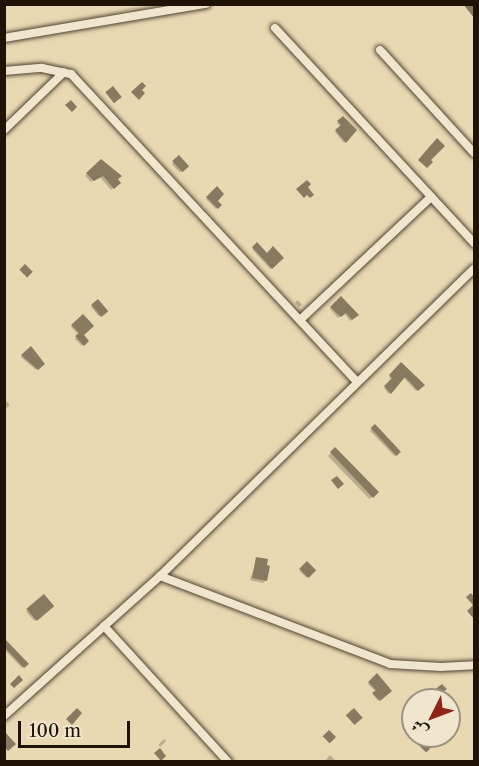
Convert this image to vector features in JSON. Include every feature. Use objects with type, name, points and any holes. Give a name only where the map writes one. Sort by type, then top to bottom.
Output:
[{"type":"street","points":[[4,39],[206,4]]},
{"type":"street","points":[[274,27],[474,243]]},
{"type":"street","points":[[380,50],[474,153]]},
{"type":"street","points":[[4,70],[42,68],[71,74],[357,381]]},
{"type":"street","points":[[4,130],[64,72]]},
{"type":"street","points":[[300,320],[432,197]]},
{"type":"street","points":[[4,716],[160,576],[474,269]]},
{"type":"street","points":[[160,576],[390,664],[441,668],[474,665]]},
{"type":"street","points":[[104,626],[228,762]]},
{"type":"building","points":[[463,4],[474,4],[474,18]]},
{"type":"building","points":[[142,82],[146,86],[142,90],[145,93],[139,100],[131,92]]},
{"type":"building","points":[[113,86],[122,97],[114,103],[105,92]]},
{"type":"building","points":[[71,100],[77,107],[72,112],[65,105]]},
{"type":"building","points":[[343,116],[357,130],[346,143],[335,130],[341,125],[337,121]]},
{"type":"building","points":[[437,138],[445,146],[431,160],[433,162],[427,168],[418,160]]},
{"type":"building","points":[[179,155],[189,166],[182,172],[172,161]]},
{"type":"building","points":[[101,159],[122,176],[118,179],[121,183],[114,189],[103,176],[94,181],[86,173]]},
{"type":"building","points":[[307,180],[311,184],[308,187],[314,195],[310,198],[307,195],[304,198],[296,189]]},
{"type":"building","points":[[217,186],[224,194],[218,201],[222,205],[218,209],[206,197]]},
{"type":"building","points":[[257,242],[267,253],[273,246],[284,258],[272,269],[252,247]]},
{"type":"building","points":[[25,264],[33,272],[27,277],[19,270]]},
{"type":"building","points":[[341,296],[359,315],[352,320],[346,313],[341,317],[330,307]]},
{"type":"building","points":[[98,299],[108,311],[101,317],[91,305]]},
{"type":"building","points":[[83,314],[94,326],[84,335],[89,341],[84,346],[75,336],[79,333],[71,325]]},
{"type":"building","points":[[31,346],[45,364],[38,370],[21,355]]},
{"type":"building","points":[[401,362],[425,385],[418,391],[405,377],[391,394],[384,386],[392,378],[389,375]]},
{"type":"building","points":[[375,424],[401,452],[397,456],[371,428]]},
{"type":"building","points":[[335,447],[379,492],[373,498],[330,452]]},
{"type":"building","points":[[337,476],[344,484],[338,489],[331,480]]},
{"type":"building","points":[[256,557],[268,559],[267,565],[270,566],[267,581],[252,578]]},
{"type":"building","points":[[307,561],[316,570],[308,578],[299,569]]},
{"type":"building","points":[[471,593],[474,597],[474,619],[467,611],[473,605],[466,597]]},
{"type":"building","points":[[44,594],[54,606],[37,621],[26,609]]},
{"type":"building","points":[[4,638],[29,664],[24,668],[4,647]]},
{"type":"building","points":[[377,673],[392,691],[380,701],[372,693],[376,690],[368,682]]},
{"type":"building","points":[[19,675],[23,680],[14,688],[10,684]]},
{"type":"building","points":[[77,708],[82,713],[72,725],[66,719]]},
{"type":"building","points":[[354,708],[363,718],[355,725],[346,715]]},
{"type":"building","points":[[329,730],[336,737],[330,743],[323,736]]},
{"type":"building","points":[[4,731],[16,744],[8,751],[4,747]]},
{"type":"building","points":[[160,748],[166,756],[161,761],[154,753]]}]
